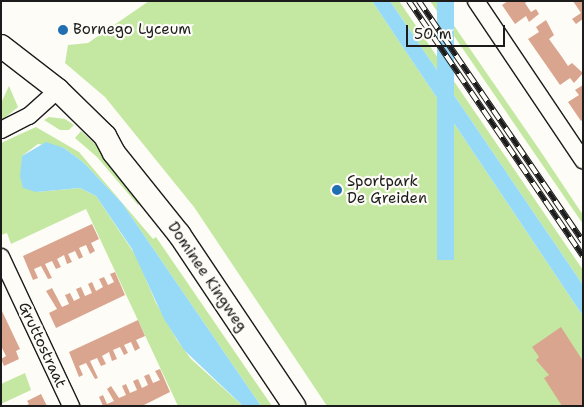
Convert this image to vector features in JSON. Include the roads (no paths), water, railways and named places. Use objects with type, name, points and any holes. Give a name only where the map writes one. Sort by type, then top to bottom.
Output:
[{"type":"main road","name":"Dominee Kingweg","points":[[1,46],[53,94]]},
{"type":"main road","name":"Dominee Kingweg","points":[[1,58],[100,130],[114,153],[172,224],[294,406]]},
{"type":"street","points":[[476,1],[583,160]]},
{"type":"street","points":[[1,130],[29,116],[53,94]]},
{"type":"street","name":"Gruttostraat","points":[[2,259],[71,406]]},
{"type":"water","points":[[372,1],[390,1],[583,285],[583,316]]},
{"type":"water","points":[[437,1],[454,1],[454,260],[437,260]]},
{"type":"water","points":[[46,142],[64,148],[83,162],[122,203],[261,406],[243,406],[184,350],[164,319],[132,249],[96,196],[80,188],[36,192],[23,188],[20,176],[22,156]]},
{"type":"railway","points":[[409,1],[583,256]]},
{"type":"railway","points":[[419,1],[583,241]]},
{"type":"place","name":"Bornego Lyceum","points":[[63,30]]},
{"type":"place","name":"Sportpark De Greiden","points":[[337,190]]}]
